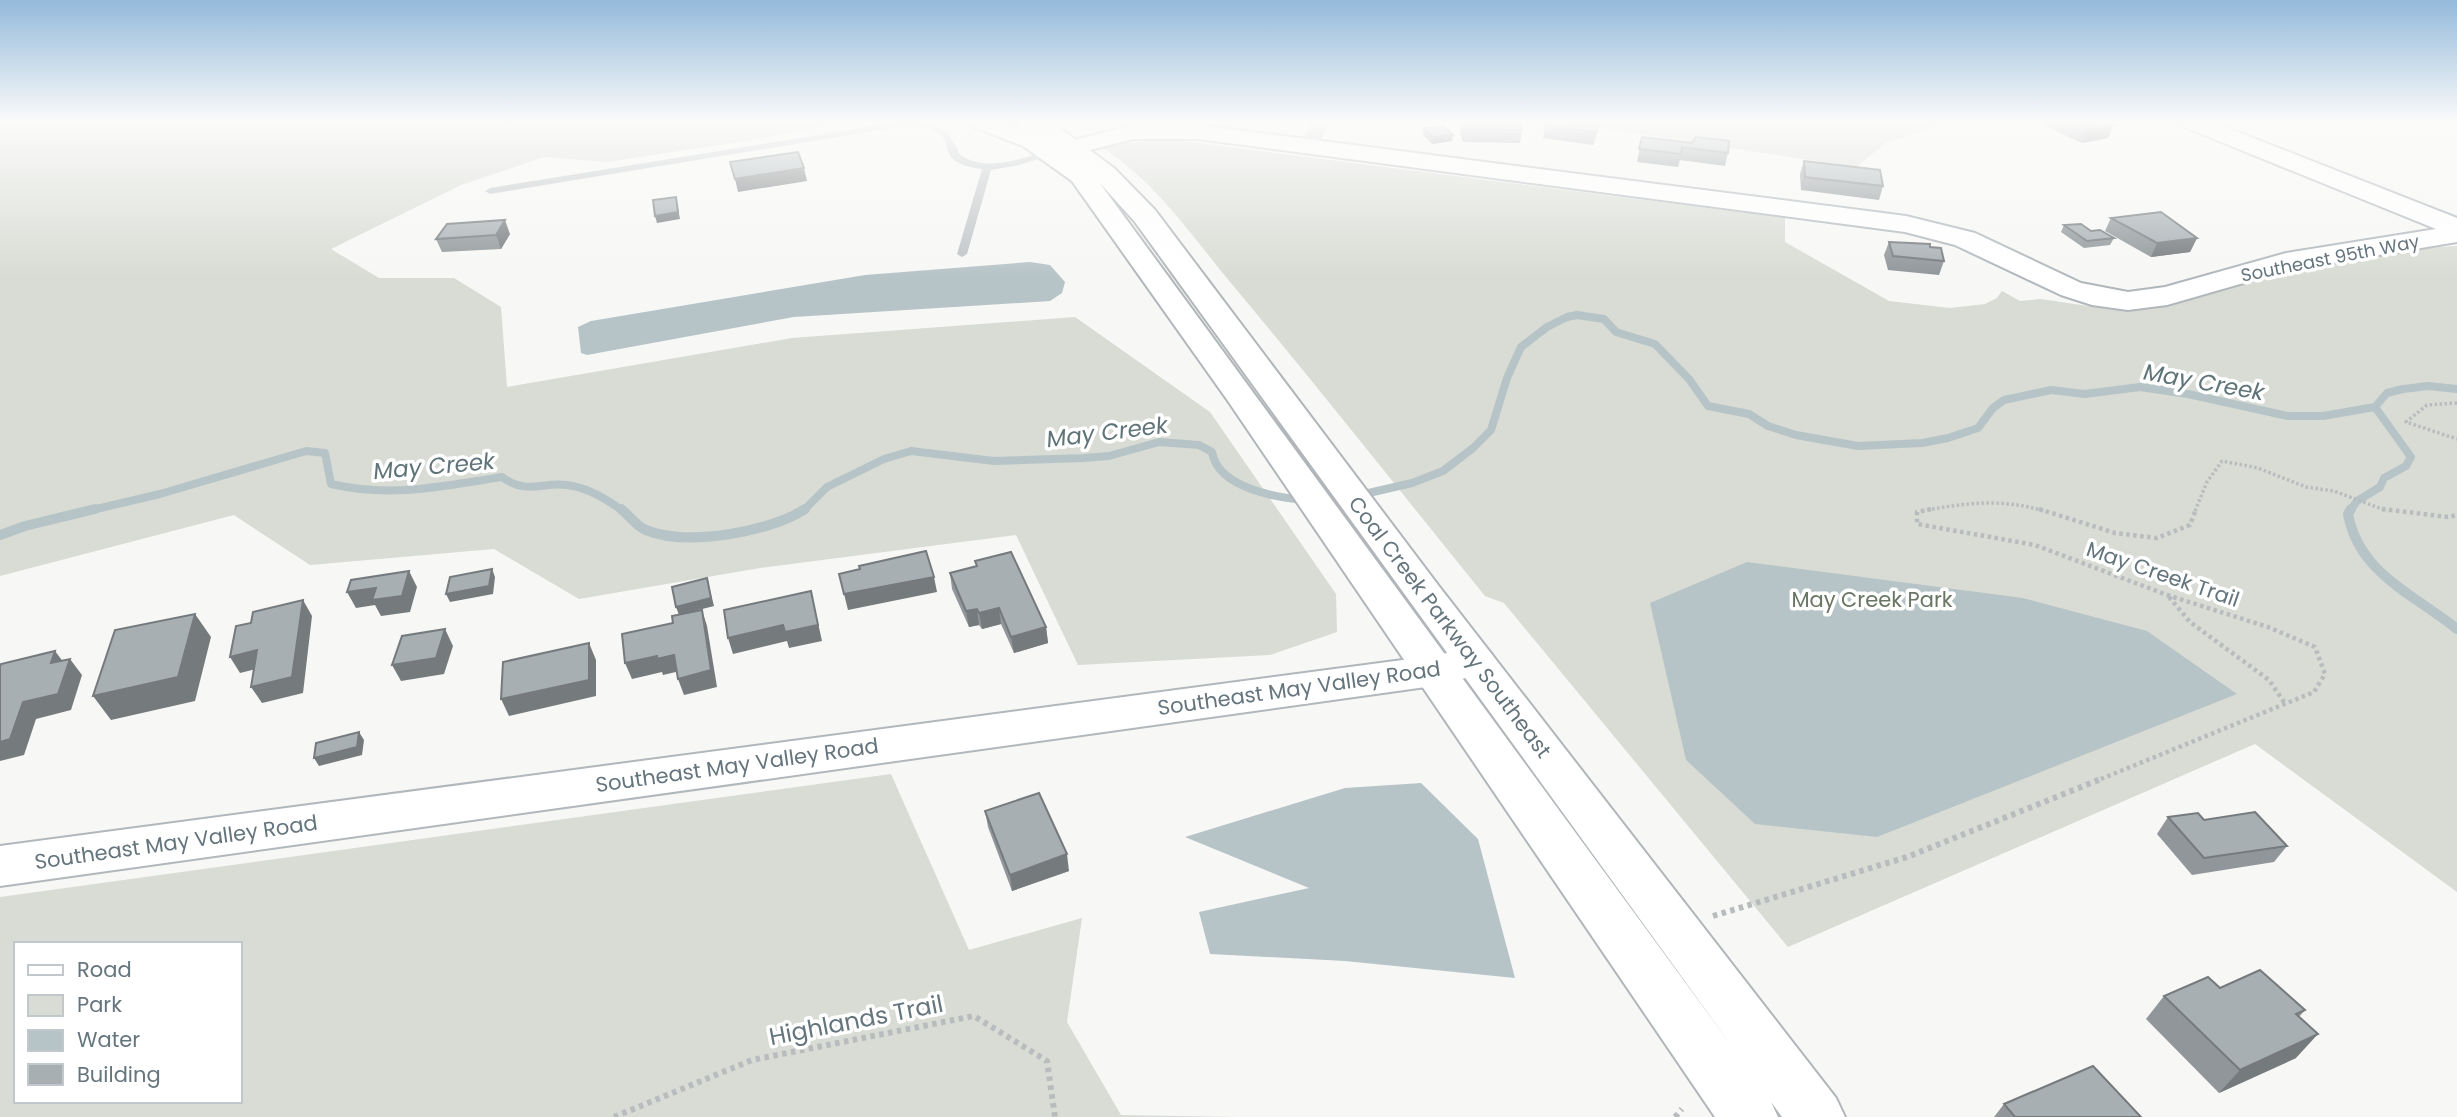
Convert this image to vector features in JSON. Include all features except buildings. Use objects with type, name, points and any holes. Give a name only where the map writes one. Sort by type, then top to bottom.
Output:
[{"type":"street","name":"Coal Creek Parkway Southeast","points":[[1078,173],[1241,396],[1381,595],[1454,666],[1678,929],[1816,1117]]},
{"type":"street","name":"Coal Creek Parkway Southeast","points":[[1094,173],[1130,198],[1145,216],[1424,594],[1454,666],[1749,1117]]},
{"type":"street","name":"Southeast 95th Way","points":[[1506,173],[1906,224],[1965,239],[2071,289],[2110,299],[2149,300],[2286,262],[2457,234]]},
{"type":"street","points":[[2320,173],[2457,228]]},
{"type":"street","name":"Southeast May Valley Road","points":[[0,866],[1454,666]]},
{"type":"lane","points":[[490,191],[599,173]]},
{"type":"lane","points":[[962,254],[985,173]]},
{"type":"path","points":[[2457,403],[2427,405],[2406,422],[2457,439]]},
{"type":"path","name":"May Creek Trail","points":[[1713,916],[1907,857],[2286,705],[2314,692],[2325,674],[2315,647],[2268,627],[2167,595],[2035,545],[1917,524],[1917,512],[1966,503],[2018,503],[2115,533],[2157,538],[2190,525],[2207,482],[2222,461],[2258,468],[2306,487],[2334,491],[2389,512],[2448,517],[2457,515]]},
{"type":"path","points":[[2167,595],[2190,622],[2269,680],[2286,705]]},
{"type":"path","name":"Highlands Trail","points":[[614,1117],[752,1060],[974,1016],[1047,1061],[1055,1117]]},
{"type":"path","points":[[1675,1117],[1682,1109]]},
{"type":"green space","points":[[0,173],[496,173],[461,185],[331,249],[379,278],[454,278],[501,307],[507,387],[792,338],[1075,317],[1210,412],[1336,594],[1337,632],[1270,655],[1078,665],[1016,535],[760,568],[579,599],[494,549],[310,565],[234,515],[0,576]]},
{"type":"green space","name":"May Creek Park","points":[[1434,173],[1785,218],[1785,242],[1889,301],[1950,308],[1985,304],[1997,298],[2002,291],[2020,301],[2041,299],[2108,309],[2299,256],[2457,246],[2457,892],[2255,744],[1788,947],[1504,603],[1485,596],[1170,208],[1137,174]]},
{"type":"green space","points":[[891,774],[969,950],[1082,918],[1067,1022],[1121,1115],[1236,1117],[0,1117],[0,897]]},
{"type":"water","points":[[1030,262],[1050,265],[1065,282],[1062,293],[1050,301],[794,317],[587,355],[581,353],[578,327],[591,321],[865,275]]},
{"type":"water","points":[[1747,562],[2023,598],[2147,631],[2237,694],[1877,837],[1755,824],[1686,760],[1650,603]]},
{"type":"water","points":[[1421,783],[1478,839],[1515,978],[1345,961],[1210,954],[1199,912],[1309,888],[1185,837],[1345,788]]},
{"type":"waterway","name":"May Creek","points":[[1360,495],[1412,483],[1443,471],[1473,448],[1491,430],[1507,378],[1521,347],[1547,327],[1577,315],[1604,319],[1616,332],[1655,344],[1689,379],[1708,406],[1749,414],[1768,426],[1796,435],[1858,446],[1922,443],[1948,438],[1978,428],[1993,408],[2004,400],[2051,390],[2085,394],[2140,387],[2188,394],[2288,416],[2323,416],[2375,407]]},
{"type":"waterway","name":"May Creek","points":[[2375,407],[2387,393],[2403,389],[2428,386],[2457,389]]},
{"type":"waterway","points":[[2350,511],[2357,501],[2380,487],[2384,478],[2406,466],[2411,457],[2375,407]]},
{"type":"waterway","name":"May Creek","points":[[805,509],[827,487],[884,459],[911,451],[994,461],[1084,458],[1109,456],[1159,442],[1199,445],[1212,452],[1225,474],[1250,489],[1280,497],[1307,500]]},
{"type":"waterway","name":"May Creek","points":[[88,511],[160,494],[306,451],[325,453],[331,484],[396,490],[438,487],[502,477],[527,487],[575,486],[597,495],[623,511]]},
{"type":"waterway","name":"May Creek","points":[[0,535],[95,509]]},
{"type":"waterway","name":"May Creek","points":[[621,509],[646,530],[683,537],[705,537],[750,530],[790,517],[805,509]]},
{"type":"waterway","points":[[2351,509],[2348,514],[2354,535],[2376,568],[2457,629]]}]
